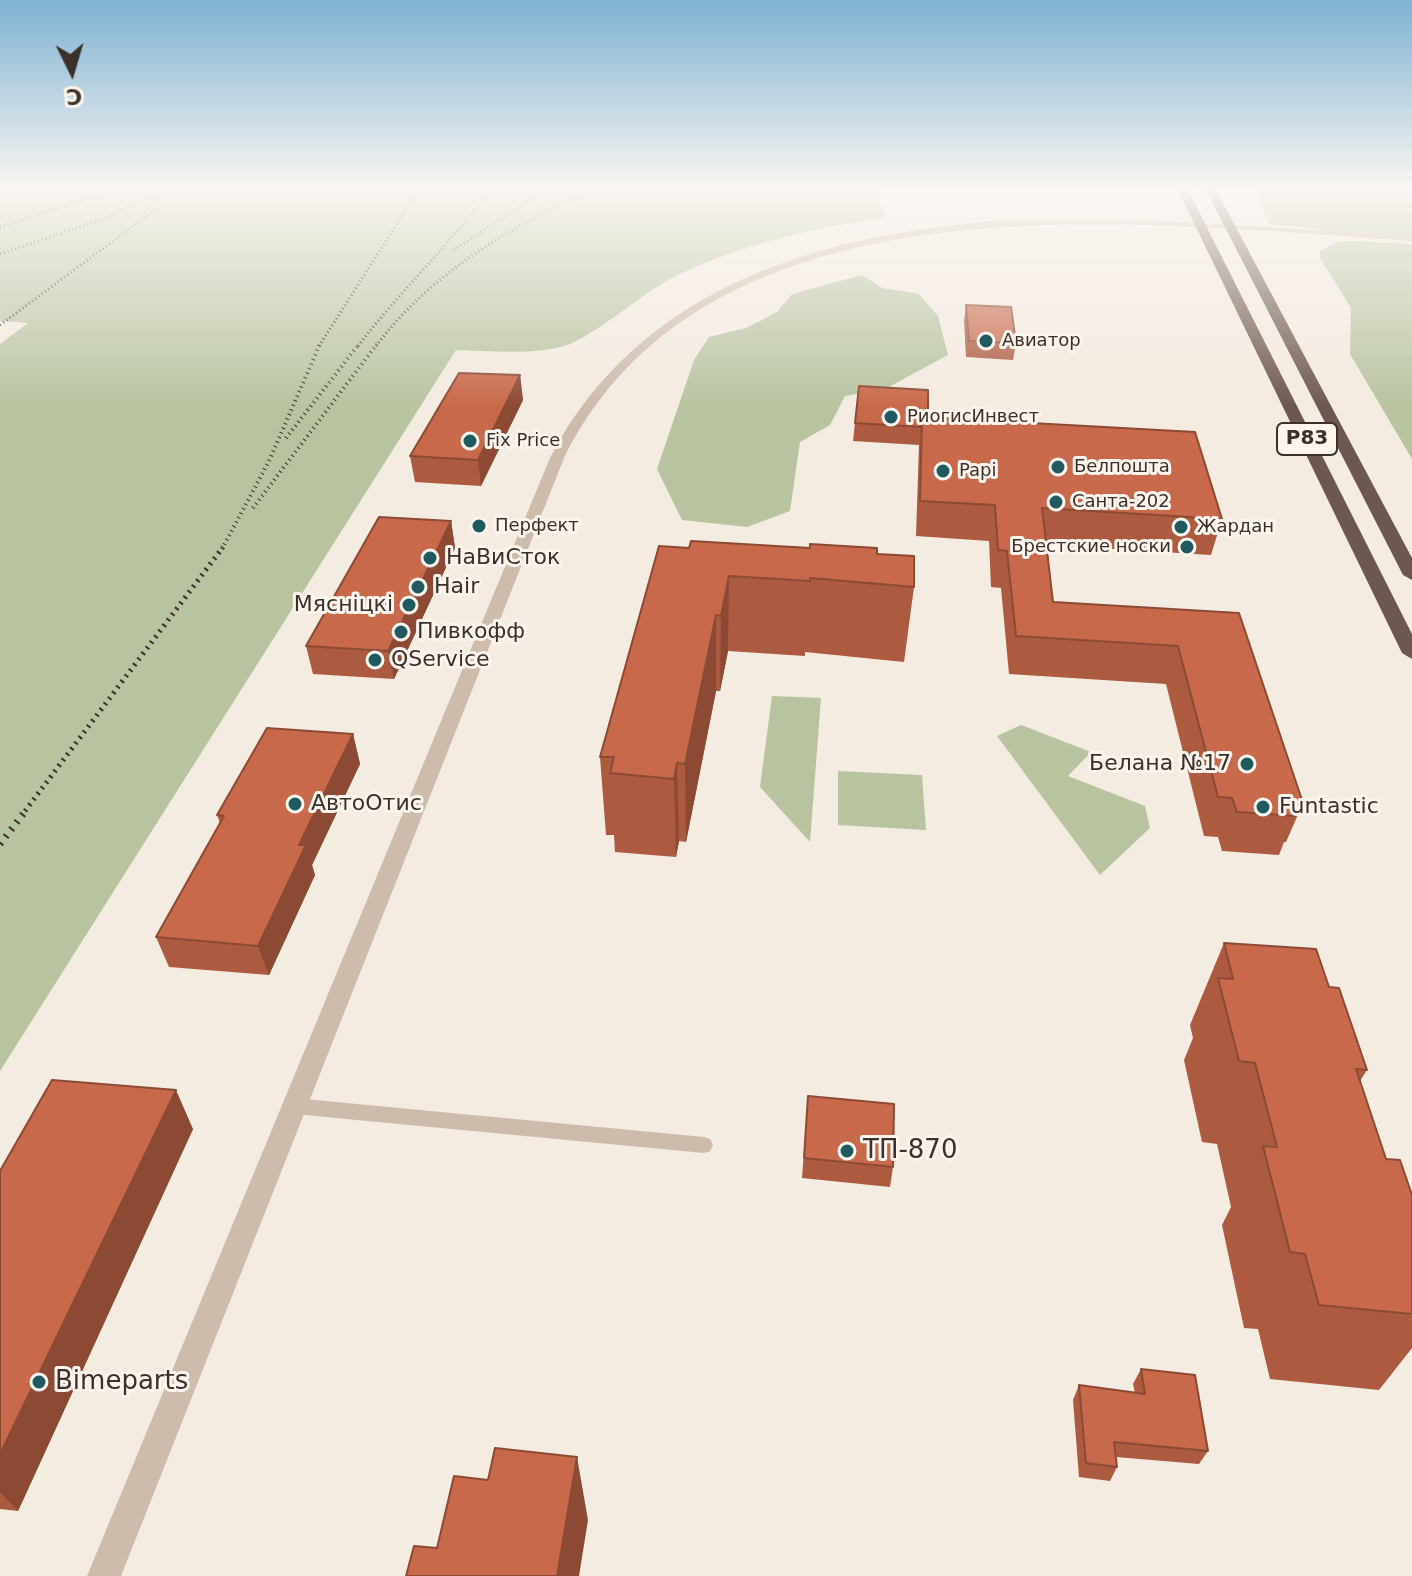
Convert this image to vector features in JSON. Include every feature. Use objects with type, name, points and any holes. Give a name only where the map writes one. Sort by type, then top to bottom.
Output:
[{"type":"highway","name":"Р83","points":[[1218,260],[1412,653]]},
{"type":"highway","name":"Р83","points":[[1247,260],[1412,575]]},
{"type":"street","points":[[104,1576],[557,458],[590,397],[613,371],[656,336],[735,285],[766,270],[799,260]]},
{"type":"lane","points":[[294,1106],[704,1145]]},
{"type":"green space","points":[[0,260],[714,260],[652,290],[599,327],[561,347],[516,352],[456,350],[0,1071],[0,344],[28,323],[0,321]]},
{"type":"green space","points":[[1321,260],[1412,260],[1412,459],[1350,354],[1351,308]]},
{"type":"green space","points":[[862,275],[882,288],[919,294],[938,316],[948,355],[885,389],[845,396],[830,425],[800,442],[790,511],[747,527],[682,520],[657,469],[694,360],[709,337],[746,328],[777,312],[792,294]]},
{"type":"green space","points":[[772,696],[821,698],[810,842],[760,787]]},
{"type":"green space","points":[[1021,725],[1091,752],[1068,776],[1145,806],[1150,828],[1100,875],[997,736]]},
{"type":"green space","points":[[838,771],[922,775],[926,830],[838,825]]},
{"type":"building","points":[[966,305],[1011,307],[1016,343],[969,341]]},
{"type":"building","points":[[459,373],[520,375],[478,460],[410,456]]},
{"type":"building","points":[[859,386],[928,390],[928,417],[922,417],[921,427],[855,423]]},
{"type":"building","points":[[922,417],[1195,432],[1222,519],[1042,508],[1053,602],[1239,613],[1303,803],[1290,802],[1295,816],[1237,812],[1232,798],[1218,797],[1178,646],[1016,636],[1007,551],[998,550],[995,505],[920,501]]},
{"type":"building","points":[[379,517],[451,521],[388,651],[306,646]]},
{"type":"building","points":[[691,541],[810,548],[810,544],[877,548],[877,554],[914,556],[914,587],[810,578],[810,581],[729,576],[721,616],[716,615],[685,764],[677,763],[674,779],[610,773],[614,757],[600,757],[659,546],[689,548]]},
{"type":"building","points":[[267,728],[353,734],[299,845],[306,845],[258,946],[156,937],[224,816],[217,815]]},
{"type":"building","points":[[1224,943],[1316,949],[1329,987],[1339,988],[1367,1070],[1356,1069],[1386,1159],[1400,1160],[1412,1195],[1412,1314],[1319,1305],[1305,1254],[1290,1252],[1263,1146],[1277,1147],[1255,1063],[1239,1061],[1218,978],[1233,979]]},
{"type":"building","points":[[52,1080],[176,1090],[0,1454],[0,1171]]},
{"type":"building","name":"ТП-870","points":[[808,1096],[894,1104],[893,1167],[804,1158]]},
{"type":"building","points":[[1141,1369],[1195,1375],[1208,1451],[1114,1442],[1117,1467],[1086,1463],[1079,1385],[1145,1394]]},
{"type":"building","points":[[495,1448],[577,1457],[557,1576],[406,1576],[414,1546],[437,1548],[454,1476],[488,1480]]},
{"type":"railway","points":[[0,325],[88,260]]},
{"type":"railway","points":[[319,345],[374,260]]},
{"type":"railway","points":[[358,346],[432,260]]},
{"type":"railway","points":[[376,346],[423,295],[467,260]]},
{"type":"railway","points":[[286,438],[359,344]]},
{"type":"railway","points":[[253,508],[377,344]]},
{"type":"railway","points":[[222,549],[269,461],[319,345]]},
{"type":"railway","points":[[25,811],[223,547]]},
{"type":"railway","points":[[0,844],[27,809]]},
{"type":"place","name":"Авиатор","points":[[986,341]]},
{"type":"place","name":"РиогисИнвест","points":[[891,417]]},
{"type":"place","name":"Fix Price","points":[[470,441]]},
{"type":"place","name":"Белпошта","points":[[1058,467]]},
{"type":"place","name":"Papi","points":[[943,471]]},
{"type":"place","name":"Санта-202","points":[[1056,502]]},
{"type":"place","name":"Перфект","points":[[479,526]]},
{"type":"place","name":"Жардан","points":[[1181,527]]},
{"type":"place","name":"Брестские носки","points":[[1187,547]]},
{"type":"place","name":"НаВиСток","points":[[430,558]]},
{"type":"place","name":"Hair","points":[[418,587]]},
{"type":"place","name":"Мясніцкі","points":[[409,605]]},
{"type":"place","name":"Пивкофф","points":[[401,632]]},
{"type":"place","name":"QService","points":[[375,660]]},
{"type":"place","name":"Белана №17","points":[[1247,764]]},
{"type":"place","name":"АвтоОтис","points":[[295,804]]},
{"type":"place","name":"Funtastic","points":[[1263,807]]},
{"type":"place","name":"ТП-870","points":[[847,1151]]},
{"type":"place","name":"Bimeparts","points":[[39,1382]]}]
